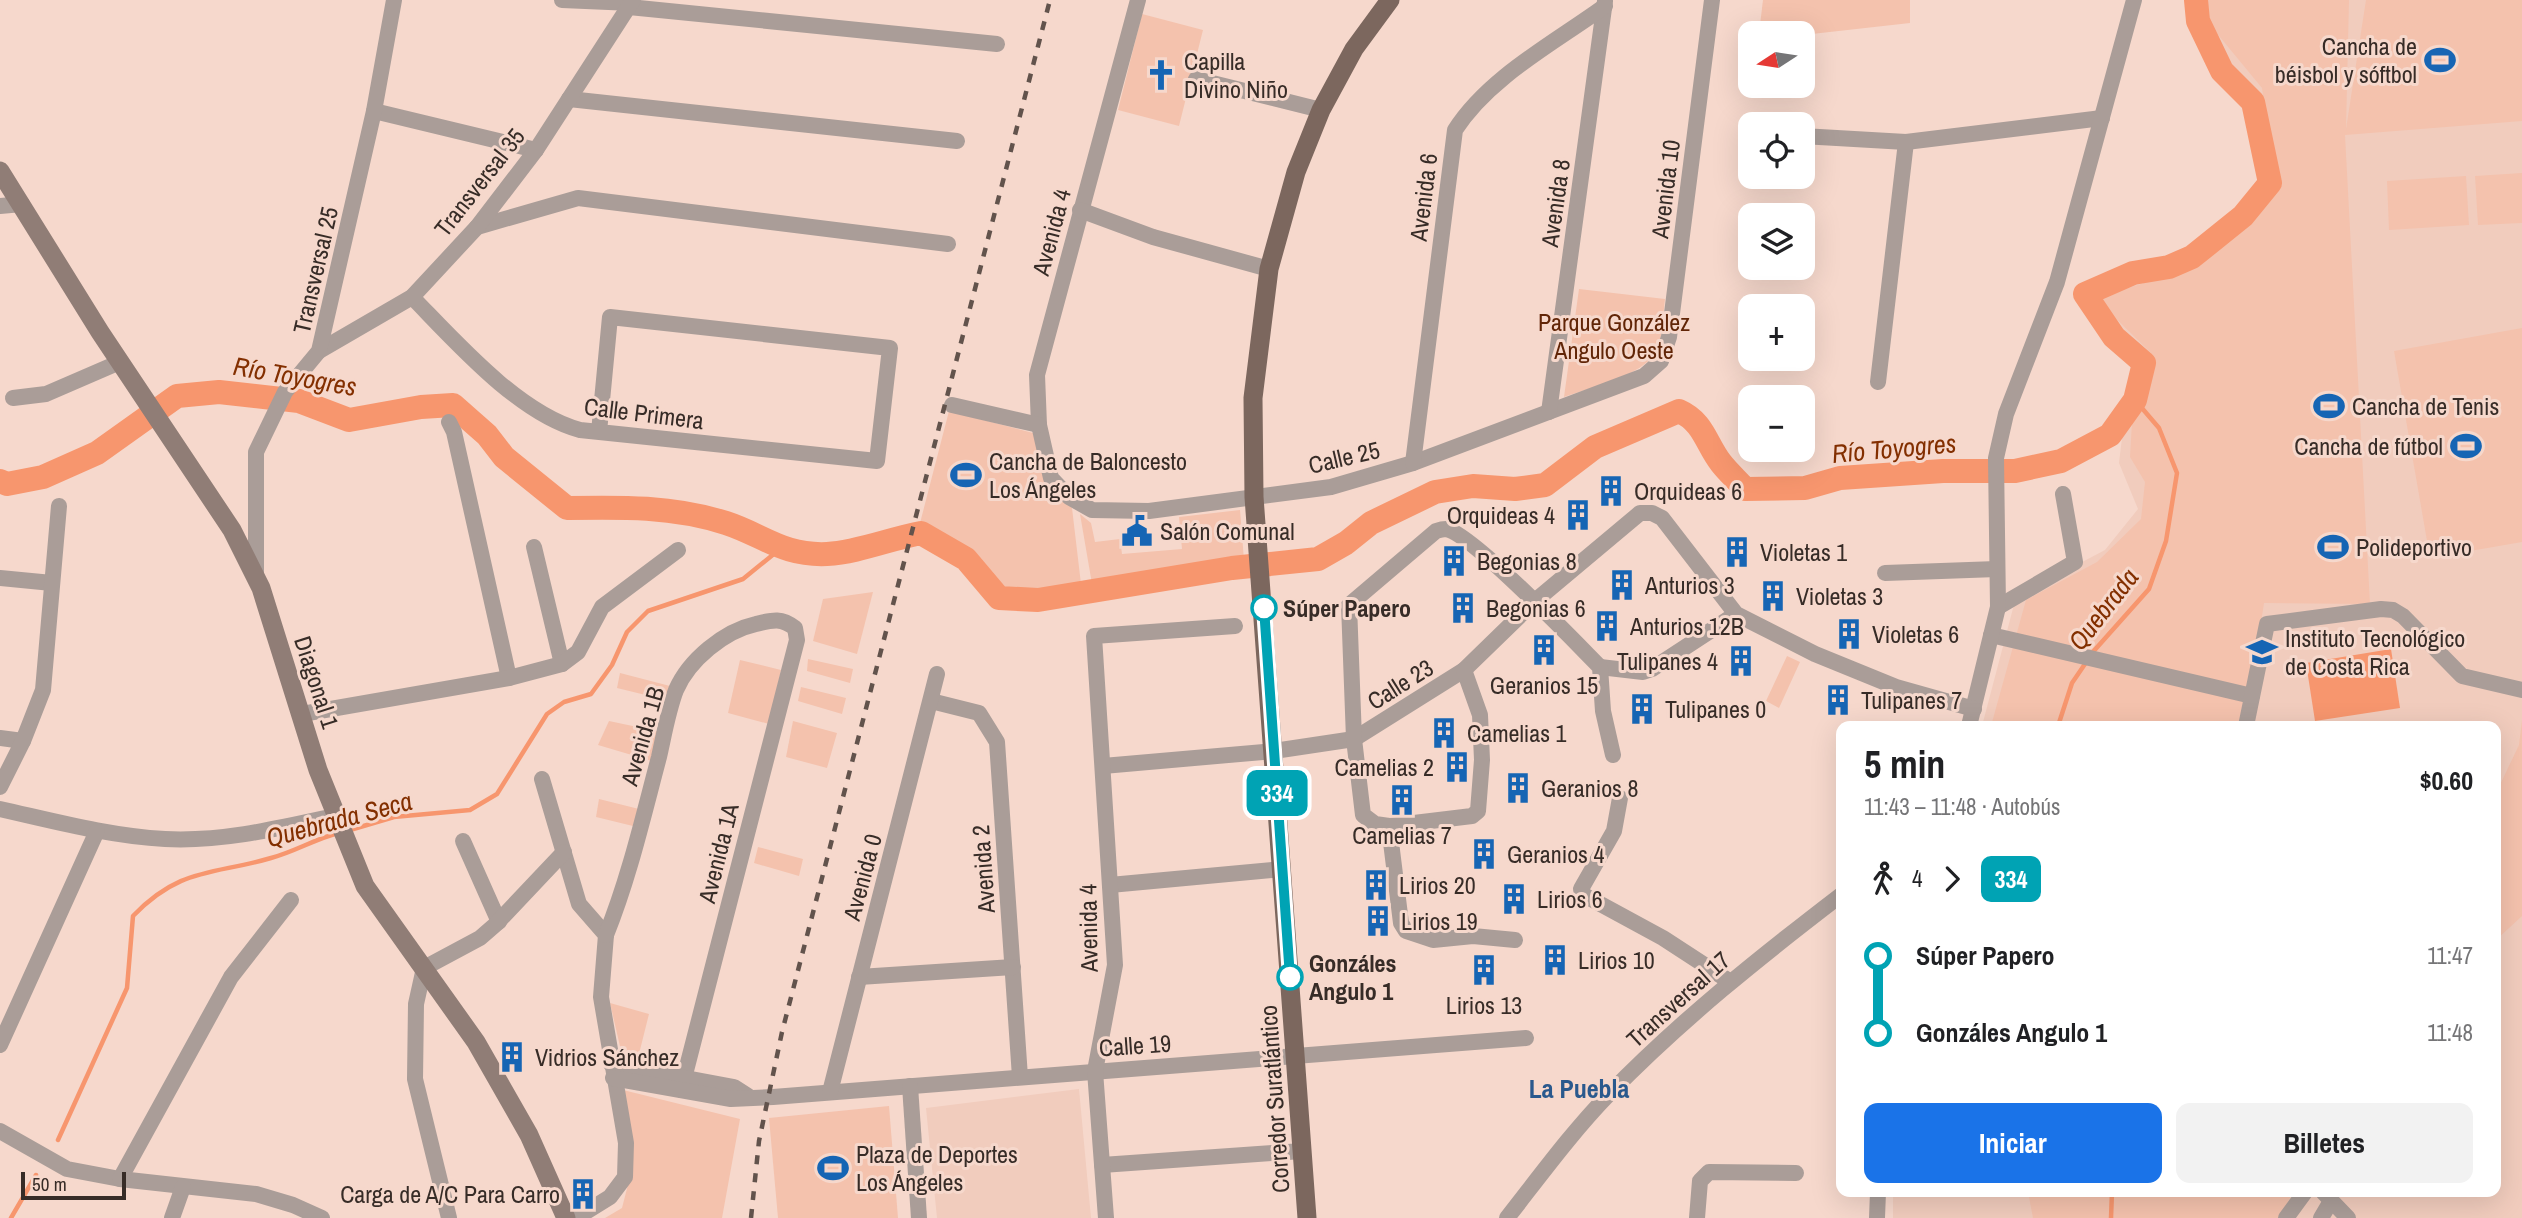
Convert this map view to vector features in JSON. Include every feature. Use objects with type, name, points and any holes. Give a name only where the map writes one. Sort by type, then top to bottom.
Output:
[{"type":"main road","name":"Corredor Suratlántico","points":[[1307,1218],[1254,497],[1253,398],[1269,269],[1296,172],[1321,110],[1353,49],[1387,1]]},
{"type":"main road","name":"Diagonal 1","points":[[0,171],[120,362],[232,530],[256,576],[350,852],[382,912],[476,1042],[502,1085],[566,1218]]},
{"type":"street","name":"Transversal 25","points":[[256,576],[257,452],[285,392],[319,351],[374,111],[394,0]]},
{"type":"street","points":[[562,0],[631,3],[997,44]]},
{"type":"street","name":"Avenida 4","points":[[1051,478],[1039,425],[1037,375],[1138,0]]},
{"type":"street","name":"Avenida 10","points":[[1644,376],[1661,361],[1669,337],[1712,0]]},
{"type":"street","points":[[1970,721],[1998,607],[1996,458],[2006,414],[2057,282],[2134,0]]},
{"type":"street","name":"Transversal 35","points":[[319,351],[412,297],[477,227],[536,150],[631,3]]},
{"type":"street","name":"Avenida 8","points":[[1549,412],[1605,3]]},
{"type":"street","name":"Avenida 6","points":[[1413,463],[1455,130],[1463,117],[1503,80],[1605,3]]},
{"type":"street","points":[[1196,79],[1321,110]]},
{"type":"street","points":[[569,99],[957,141]]},
{"type":"street","points":[[374,111],[536,150]]},
{"type":"street","points":[[1815,137],[1906,142],[2102,118]]},
{"type":"street","points":[[1878,383],[1906,142]]},
{"type":"street","points":[[477,227],[578,198],[948,244]]},
{"type":"street","points":[[0,206],[22,204]]},
{"type":"street","points":[[1080,210],[1153,237],[1269,269]]},
{"type":"street","name":"Calle Primera","points":[[412,297],[470,356],[542,415],[558,424],[599,432],[877,461],[890,348],[610,317],[599,432]]},
{"type":"street","points":[[13,398],[46,394],[120,362]]},
{"type":"street","name":"Calle 25","points":[[1051,478],[1069,497],[1092,510],[1149,511],[1331,487],[1413,463],[1644,376]]},
{"type":"street","points":[[952,405],[1039,425]]},
{"type":"street","points":[[449,422],[460,457],[509,678]]},
{"type":"street","points":[[1998,607],[2076,562],[2063,494]]},
{"type":"street","points":[[0,787],[23,741],[43,690],[59,506]]},
{"type":"street","name":"Calle 23","points":[[1104,766],[1274,751],[1354,739],[1464,670],[1535,601],[1640,513],[1652,513],[1662,518],[1736,614]]},
{"type":"street","points":[[1464,670],[1480,715],[1480,804],[1472,816],[1389,826],[1375,824],[1363,815],[1354,739],[1349,605],[1436,530],[1447,529],[1463,538],[1535,601],[1600,667],[1643,672],[1652,669],[1736,614],[1815,654],[1896,687],[1974,709]]},
{"type":"street","points":[[534,547],[562,664]]},
{"type":"street","points":[[302,714],[509,678],[562,664],[578,652],[602,607],[678,550]]},
{"type":"street","points":[[1885,573],[1997,569]]},
{"type":"street","points":[[0,578],[52,583]]},
{"type":"street","points":[[2247,721],[2267,624],[2381,608],[2393,610],[2403,616],[2462,676],[2522,690]]},
{"type":"street","name":"Avenida 1B","points":[[612,1071],[601,997],[606,935],[623,893],[677,688],[703,654],[736,632],[778,619],[795,628]]},
{"type":"street","name":"Avenida 4","points":[[1106,1218],[1095,1071],[1115,965],[1094,636],[1235,626]]},
{"type":"street","name":"Avenida 1A","points":[[682,1084],[797,640],[795,628]]},
{"type":"street","points":[[1991,635],[2252,696]]},
{"type":"street","points":[[1600,667],[1603,711],[1613,755]]},
{"type":"street","name":"Avenida 0","points":[[830,1092],[937,674]]},
{"type":"street","name":"Avenida 2","points":[[931,701],[979,713],[997,742],[1020,1077]]},
{"type":"street","points":[[1966,721],[1974,709]]},
{"type":"street","points":[[0,738],[23,741]]},
{"type":"street","points":[[542,779],[579,904],[606,935]]},
{"type":"street","points":[[1620,798],[1614,831],[1581,889],[1582,894],[1663,938],[1729,981]]},
{"type":"street","points":[[0,809],[97,831],[166,839],[238,836],[337,820]]},
{"type":"street","points":[[1389,826],[1401,923],[1414,936],[1433,940],[1473,936],[1514,940]]},
{"type":"street","points":[[0,1045],[97,831]]},
{"type":"street","points":[[463,841],[499,922]]},
{"type":"street","points":[[449,1218],[415,1079],[415,1004],[424,968],[480,938],[499,922],[564,852]]},
{"type":"street","points":[[1110,885],[1282,869]]},
{"type":"street","name":"Transversal 17","points":[[1507,1218],[1610,1093],[1729,981],[1836,899]]},
{"type":"street","points":[[120,1179],[231,977],[291,900]]},
{"type":"street","points":[[859,977],[1013,967]]},
{"type":"street","name":"Calle 19","points":[[612,1071],[682,1084],[734,1087],[748,1096],[830,1092],[1526,1038]]},
{"type":"street","points":[[576,1218],[610,1197],[625,1177],[626,1143],[612,1071]]},
{"type":"street","points":[[910,1086],[919,1218]]},
{"type":"street","points":[[0,1131],[67,1169],[120,1179],[275,1199],[322,1218]]},
{"type":"street","points":[[1102,1165],[1302,1151]]},
{"type":"street","points":[[1697,1218],[1700,1181],[1703,1175],[1709,1172],[1796,1173]]},
{"type":"street","points":[[172,1218],[183,1186]]},
{"type":"street","points":[[1877,1218],[1878,1197]]},
{"type":"street","points":[[2286,1218],[2301,1197]]},
{"type":"street","points":[[2321,1218],[2327,1197]]},
{"type":"street","points":[[2328,1197],[2348,1218]]},
{"type":"shaded area","name":"Instituto Tecnológico de Costa Rica","points":[[2197,0],[2522,0],[2522,1218],[1893,1218],[1893,1197],[2501,1197],[2501,721],[1983,721],[2016,597],[2105,550],[2138,509],[2119,463],[2124,421],[2147,363],[2117,338],[2085,296],[2132,272],[2199,256],[2244,217],[2270,183],[2253,102],[2221,71],[2199,21]]},
{"type":"shaded area","points":[[2391,649],[2400,708],[2315,721],[2306,663]]},
{"type":"shaded area","points":[[1079,1089],[1091,1218],[937,1218],[926,1108]]},
{"type":"green space","points":[[1763,0],[1910,0],[1910,23],[1815,34],[1815,21],[1760,21]]},
{"type":"green space","points":[[2206,0],[2349,0],[2346,129],[2366,0],[2522,0],[2522,121],[2345,135],[2370,604],[2264,603],[2246,721],[1992,721],[2026,600],[2097,562],[2141,519],[2145,482],[2130,457],[2132,422],[2152,374],[2151,353],[2095,298],[2200,266],[2276,190],[2262,88],[2210,25]]},
{"type":"green space","points":[[1142,14],[1203,30],[1179,126],[1118,110]]},
{"type":"green space","points":[[2522,173],[2522,223],[2478,225],[2475,176]]},
{"type":"green space","points":[[2466,176],[2469,225],[2389,230],[2387,181]]},
{"type":"green space","name":"Parque González Angulo Oeste","points":[[1579,289],[1665,299],[1661,333],[1656,352],[1639,368],[1614,380],[1564,397]]},
{"type":"green space","name":"Cancha de fútbol","points":[[2522,328],[2522,542],[2430,558],[2394,351]]},
{"type":"green space","points":[[949,411],[1033,433],[1050,488],[1072,508],[1081,584],[1036,591],[1004,590],[972,553],[919,527]]},
{"type":"green space","points":[[1240,510],[1244,560],[1145,572],[1092,584],[1080,514],[1091,523],[1095,542],[1120,539],[1122,554],[1182,549],[1179,517]]},
{"type":"green space","points":[[873,592],[857,654],[813,641],[823,599]]},
{"type":"green space","points":[[1787,656],[1800,662],[1779,708],[1766,701]]},
{"type":"green space","points":[[808,659],[853,669],[850,683],[807,671]]},
{"type":"green space","points":[[740,660],[781,670],[769,724],[728,713]]},
{"type":"green space","points":[[620,673],[670,686],[666,700],[617,688]]},
{"type":"green space","points":[[801,687],[846,698],[842,714],[798,701]]},
{"type":"green space","points":[[2522,720],[2522,916],[2501,935],[2501,783],[2519,745]]},
{"type":"green space","points":[[609,721],[661,732],[652,761],[598,745]]},
{"type":"green space","points":[[793,721],[837,733],[827,768],[786,757]]},
{"type":"green space","points":[[599,799],[639,809],[633,826],[596,817]]},
{"type":"green space","points":[[758,847],[803,859],[799,876],[754,863]]},
{"type":"green space","points":[[610,1003],[649,1014],[638,1058],[622,1055]]},
{"type":"green space","points":[[615,1088],[740,1119],[722,1218],[605,1218],[622,1208],[633,1165]]},
{"type":"green space","name":"Plaza de Deportes Los Ángeles","points":[[889,1106],[898,1218],[778,1218],[769,1118]]},
{"type":"green space","points":[[2029,1197],[2290,1197],[2280,1218],[2033,1218]]},
{"type":"waterway","name":"Río Toyogres","points":[[0,481],[7,484],[43,477],[97,453],[177,396],[219,392],[299,401],[349,420],[421,407],[453,405],[487,435],[504,457],[567,508],[627,508],[686,513],[726,523],[785,548],[812,554],[851,551],[921,533],[966,559],[999,598],[1038,600],[1232,568],[1318,559],[1346,543],[1371,523],[1435,492],[1473,486],[1515,489],[1545,485],[1595,447],[1679,411],[1694,421],[1721,463],[1745,489],[1805,488],[1840,478],[1943,471],[2015,471],[2061,461],[2110,435],[2135,400],[2144,363],[2114,337],[2085,294],[2133,273],[2169,267],[2192,257],[2243,216],[2270,183],[2253,102],[2222,71],[2198,21],[2196,0]]},
{"type":"waterway","name":"Quebrada","points":[[2092,653],[2149,589],[2166,541],[2177,473],[2159,428],[2135,400]]},
{"type":"waterway","name":"Quebrada Seca","points":[[350,830],[394,817],[470,810],[497,794],[547,714],[564,702],[591,694],[612,665],[627,632],[648,611],[743,579],[780,549]]},
{"type":"waterway","name":"Quebrada","points":[[2060,721],[2072,683],[2087,661]]},
{"type":"waterway","name":"Quebrada Seca","points":[[58,1140],[127,988],[133,916],[150,900],[182,881],[280,855],[338,833]]},
{"type":"waterway","name":"Quebrada Seca","points":[[11,1218],[36,1175]]},
{"type":"waterway","name":"Quebrada","points":[[2111,1218],[2112,1197]]},
{"type":"railway","points":[[751,1218],[759,1141],[782,1032],[1050,0]]},
{"type":"bus line","name":"334","points":[[1264,608],[1290,977]]},
{"type":"place","name":"Cancha de béisbol y sóftbol","points":[[2440,60]]},
{"type":"place","name":"Capilla Divino Niño","points":[[1161,75]]},
{"type":"place","name":"Cancha de Tenis","points":[[2329,406]]},
{"type":"place","name":"Cancha de fútbol","points":[[2466,446]]},
{"type":"place","name":"Cancha de Baloncesto Los Ángeles","points":[[966,475]]},
{"type":"place","name":"Orquideas 6","points":[[1611,491]]},
{"type":"place","name":"Orquideas 4","points":[[1578,515]]},
{"type":"place","name":"Salón Comunal","points":[[1137,531]]},
{"type":"place","name":"Polideportivo","points":[[2333,547]]},
{"type":"place","name":"Violetas 1","points":[[1737,552]]},
{"type":"place","name":"Begonias 8","points":[[1454,561]]},
{"type":"place","name":"Anturios 3","points":[[1622,585]]},
{"type":"place","name":"Violetas 3","points":[[1773,596]]},
{"type":"place","name":"Súper Papero","points":[[1264,608]]},
{"type":"place","name":"Begonias 6","points":[[1463,608]]},
{"type":"place","name":"Anturios 12B","points":[[1607,626]]},
{"type":"place","name":"Violetas 6","points":[[1849,634]]},
{"type":"place","name":"Geranios 15","points":[[1544,650]]},
{"type":"place","name":"Instituto Tecnológico de Costa Rica","points":[[2262,652]]},
{"type":"place","name":"Tulipanes 4","points":[[1741,661]]},
{"type":"place","name":"Tulipanes 7","points":[[1838,700]]},
{"type":"place","name":"Tulipanes 0","points":[[1642,709]]},
{"type":"place","name":"Camelias 1","points":[[1444,733]]},
{"type":"place","name":"Camelias 2","points":[[1457,767]]},
{"type":"place","name":"Geranios 8","points":[[1518,788]]},
{"type":"place","name":"Camelias 7","points":[[1402,800]]},
{"type":"place","name":"Geranios 4","points":[[1484,854]]},
{"type":"place","name":"Lirios 20","points":[[1376,885]]},
{"type":"place","name":"Lirios 6","points":[[1514,899]]},
{"type":"place","name":"Lirios 19","points":[[1378,921]]},
{"type":"place","name":"Lirios 10","points":[[1555,960]]},
{"type":"place","name":"Lirios 13","points":[[1484,970]]},
{"type":"place","name":"Gonzáles Angulo 1","points":[[1290,977]]},
{"type":"place","name":"Vidrios Sánchez","points":[[512,1057]]},
{"type":"place","name":"Plaza de Deportes Los Ángeles","points":[[833,1168]]},
{"type":"place","name":"Carga de A/C Para Carro","points":[[583,1194]]},
{"type":"district","name":"La Puebla","points":[[1579,1088]]}]
